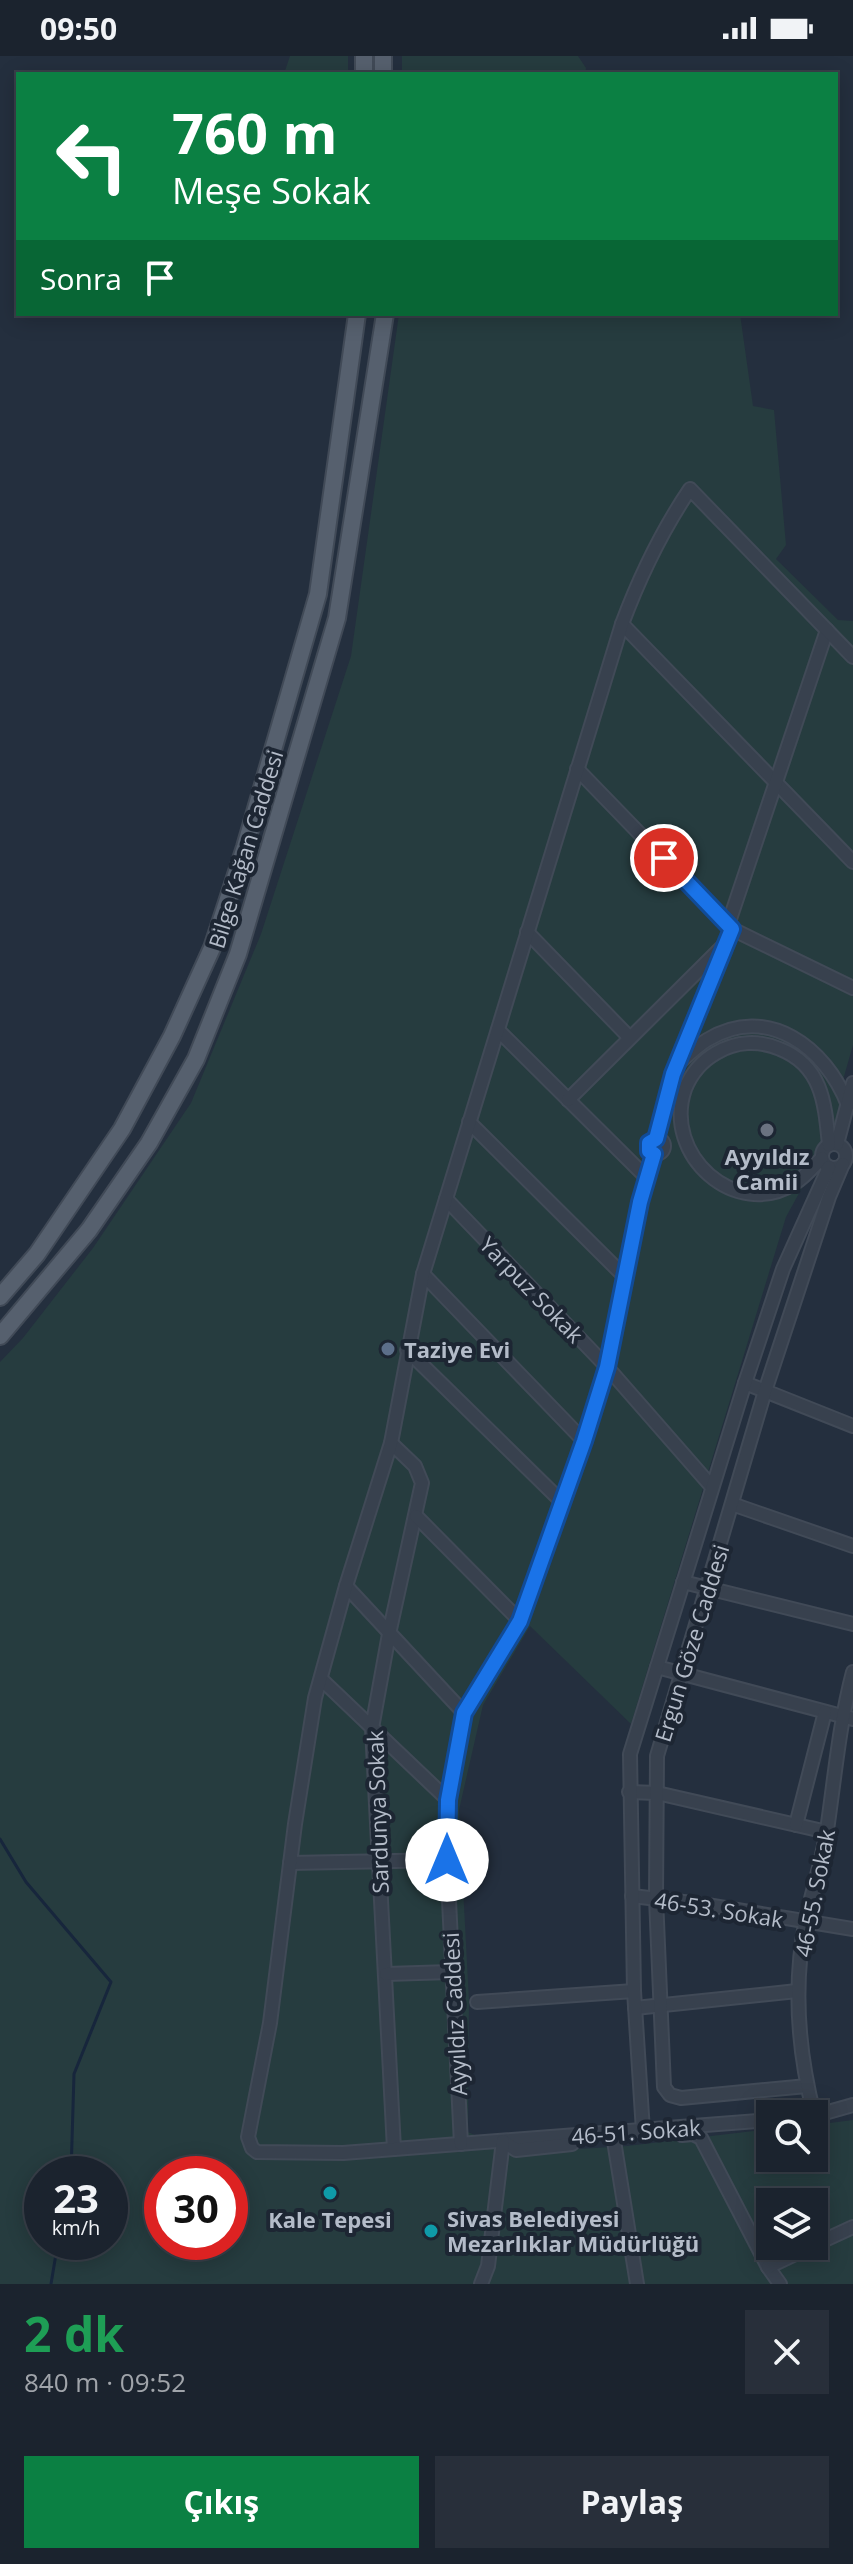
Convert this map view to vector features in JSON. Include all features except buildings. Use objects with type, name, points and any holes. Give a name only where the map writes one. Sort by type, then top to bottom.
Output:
[{"type":"main road","name":"Bilge Kağan Caddesi","points":[[0,1297],[37,1254],[122,1129],[172,1036],[212,948],[245,847],[318,594],[357,316]]},
{"type":"main road","name":"Bilge Kağan Caddesi","points":[[0,1336],[89,1230],[149,1143],[196,1059],[238,954],[337,618],[385,316]]},
{"type":"street","points":[[447,1860],[290,1863],[312,1714],[346,1586],[391,1443],[423,1274],[577,769],[622,624],[650,556],[690,489],[853,657]]},
{"type":"street","points":[[622,624],[853,862]]},
{"type":"street","name":"Ayyıldız Caddesi","points":[[461,2144],[447,1860],[448,1800],[464,1713],[520,1621],[584,1441],[607,1367],[646,1177],[658,1148],[676,1066],[727,942],[775,782],[827,630]]},
{"type":"street","points":[[577,769],[730,927],[853,988]]},
{"type":"street","points":[[527,932],[630,1038]]},
{"type":"street","points":[[568,1100],[727,942]]},
{"type":"street","points":[[676,1066],[707,1040],[732,1030],[771,1029],[801,1041],[850,1086],[848,1105],[833,1145],[823,1151],[825,1162]]},
{"type":"street","points":[[498,1030],[646,1177]]},
{"type":"street","points":[[752,1043],[767,1044],[802,1062],[816,1079],[833,1145],[845,1152],[847,1164],[837,1168],[825,1162],[797,1182],[756,1194],[730,1187],[710,1177],[691,1155],[682,1135],[680,1104],[695,1070],[719,1051],[752,1043]]},
{"type":"street","points":[[469,1122],[624,1276]]},
{"type":"street","points":[[658,1148],[673,1143],[682,1135]]},
{"type":"street","points":[[658,1148],[683,1150],[691,1155]]},
{"type":"street","name":"Ergun Göze Caddesi","points":[[643,2131],[634,1991],[629,1792],[633,1742],[745,1383],[783,1269],[825,1162]]},
{"type":"street","name":"Ergun Göze Caddesi","points":[[807,2086],[681,2098],[670,2095],[662,2079],[656,1898],[657,1756],[765,1391],[810,1256],[847,1164]]},
{"type":"street","name":"Yarpuz Sokak","points":[[446,1199],[607,1367],[712,1487]]},
{"type":"street","points":[[792,1250],[810,1256]]},
{"type":"street","points":[[783,1269],[803,1276]]},
{"type":"street","points":[[423,1274],[584,1441]]},
{"type":"street","points":[[407,1350],[562,1502]]},
{"type":"street","points":[[745,1383],[853,1426]]},
{"type":"street","name":"Sardunya Sokak","points":[[391,1443],[405,1454],[420,1474],[422,1483],[372,1728],[394,2149]]},
{"type":"street","points":[[732,1504],[853,1546]]},
{"type":"street","points":[[416,1516],[520,1621]]},
{"type":"street","points":[[683,1582],[853,1624]]},
{"type":"street","points":[[346,1586],[464,1713]]},
{"type":"street","points":[[657,1667],[847,1718]]},
{"type":"street","name":"46-55. Sokak","points":[[810,2100],[797,1991],[806,1922],[827,1832],[853,1672]]},
{"type":"street","points":[[321,1679],[448,1800]]},
{"type":"street","points":[[796,1825],[825,1712]]},
{"type":"street","points":[[629,1770],[657,1771]]},
{"type":"street","points":[[629,1792],[657,1793],[827,1832]]},
{"type":"street","name":"46-51. Sokak","points":[[290,1863],[270,2023],[249,2131],[250,2144],[257,2152],[343,2153],[756,2121]]},
{"type":"street","name":"46-53. Sokak","points":[[632,1896],[853,1929]]},
{"type":"street","points":[[386,1974],[451,1972]]},
{"type":"street","points":[[477,2002],[634,1991]]},
{"type":"street","points":[[635,2008],[797,1991]]},
{"type":"street","points":[[828,2111],[853,2105]]},
{"type":"street","name":"46-51. Sokak","points":[[503,2141],[516,2150],[693,2134],[699,2136],[768,2267]]},
{"type":"street","points":[[481,2284],[488,2266],[503,2141]]},
{"type":"street","points":[[614,2141],[637,2284]]},
{"type":"street","points":[[828,2239],[853,2227]]},
{"type":"street","points":[[780,2284],[768,2267],[783,2260]]},
{"type":"green space","points":[[290,56],[348,56],[348,72],[285,72]]},
{"type":"green space","points":[[402,56],[578,56],[586,68],[585,72],[402,72]]},
{"type":"green space","points":[[399,316],[740,316],[753,406],[774,410],[786,545],[776,559],[838,620],[853,621],[853,1045],[843,1080],[837,1124],[786,1217],[631,1724],[530,1626],[483,1705],[459,1810],[469,2001],[468,2132],[514,2153],[627,2146],[756,2131],[756,2172],[828,2172],[828,2123],[853,2120],[853,2284],[0,2284],[0,1362],[23,1338],[93,1248],[191,1103],[261,934],[351,656]]},
{"type":"waterway","points":[[0,1839],[26,1882],[111,1982],[74,2074],[72,2156]]},
{"type":"waterway","points":[[51,2284],[55,2260]]},
{"type":"place","name":"Ayyıldız Camii","points":[[767,1130]]},
{"type":"place","name":"Taziye Evi","points":[[388,1349]]},
{"type":"place","name":"Kale Tepesi","points":[[330,2193]]},
{"type":"place","name":"Sivas Belediyesi Mezarlıklar Müdürlüğü","points":[[431,2231]]},
{"type":"route","points":[[447,1860],[448,1800],[464,1713],[520,1621],[584,1441],[607,1367],[640,1202],[654,1154],[648,1146],[652,1139],[656,1139],[673,1074],[732,929],[664,858]]}]
